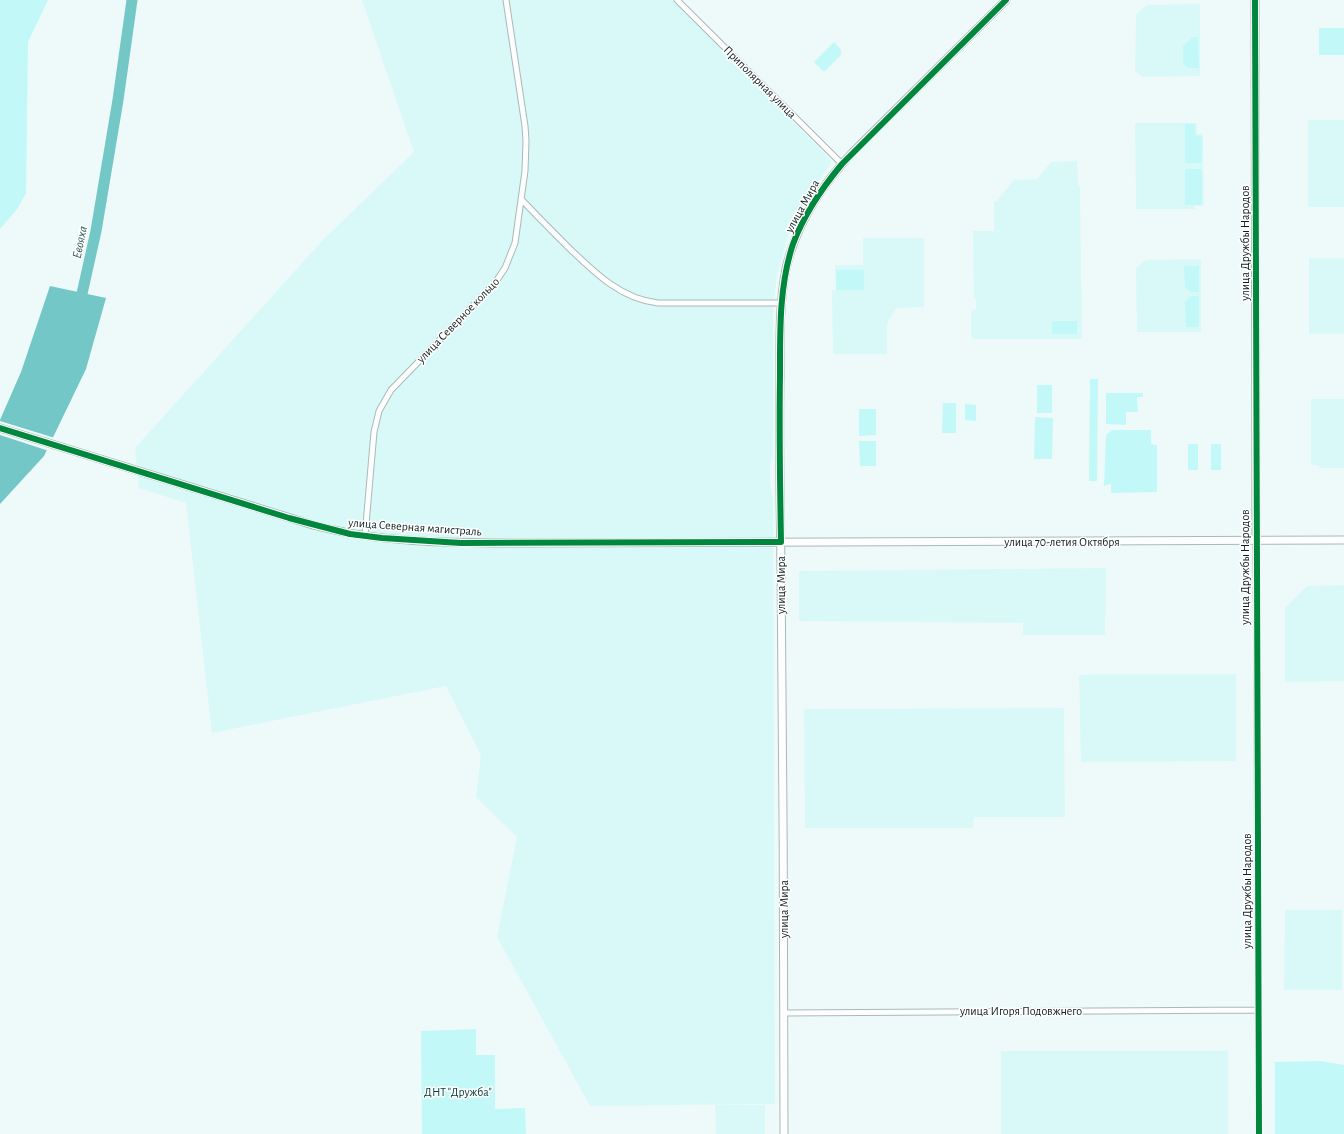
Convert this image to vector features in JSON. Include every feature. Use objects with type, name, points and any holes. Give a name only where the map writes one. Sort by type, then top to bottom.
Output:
[{"type":"street","name":"улица Северное кольцо","points":[[365,536],[374,432],[376,420],[382,405],[398,383],[495,283],[509,259],[514,243],[522,200],[526,141],[506,0]]},
{"type":"street","name":"Приполярная улица","points":[[677,0],[842,164]]},
{"type":"street","name":"улица Мира","points":[[784,1134],[779,394],[782,303],[786,269],[797,235],[816,199],[842,164],[1006,0]]},
{"type":"street","name":"улица Дружбы Народов","points":[[1255,0],[1259,1134]]},
{"type":"street","points":[[522,200],[589,267],[615,288],[633,298],[658,303],[782,303]]},
{"type":"street","name":"улица Северная магистраль","points":[[0,428],[313,525],[335,531],[365,536],[461,543],[781,542]]},
{"type":"street","name":"улица 70-летия Октября","points":[[781,542],[1344,540]]},
{"type":"street","name":"улица Игоря Подовжнего","points":[[784,1012],[1258,1010]]},
{"type":"shaded area","points":[[362,0],[672,0],[727,55],[730,61],[744,72],[831,160],[830,165],[806,200],[788,236],[777,274],[773,310],[773,453],[770,466],[770,485],[773,497],[775,1104],[590,1106],[497,937],[517,837],[476,797],[481,755],[446,686],[212,733],[186,503],[139,488],[135,448],[322,241],[414,152]]},
{"type":"shaded area","points":[[1200,4],[1200,76],[1142,77],[1135,71],[1136,14],[1147,5]]},
{"type":"shaded area","points":[[1308,120],[1344,120],[1344,207],[1308,207]]},
{"type":"shaded area","points":[[1135,123],[1197,123],[1197,134],[1203,134],[1204,206],[1195,206],[1195,209],[1136,209]]},
{"type":"shaded area","points":[[1077,161],[1078,186],[1080,187],[1082,339],[973,339],[971,333],[971,312],[976,309],[976,300],[974,297],[973,231],[994,231],[994,201],[997,201],[1014,180],[1037,179],[1051,162]]},
{"type":"shaded area","points":[[863,238],[924,238],[924,307],[896,308],[887,324],[887,354],[833,354],[832,290],[836,290],[835,265],[863,265]]},
{"type":"shaded area","points":[[1309,258],[1344,258],[1344,334],[1309,334]]},
{"type":"shaded area","points":[[1201,259],[1201,332],[1137,332],[1136,268],[1146,260]]},
{"type":"shaded area","points":[[50,286],[106,298],[86,369],[44,456],[0,504],[0,420],[21,372]]},
{"type":"shaded area","points":[[1311,399],[1344,399],[1344,468],[1320,468],[1318,465],[1311,465]]},
{"type":"shaded area","points":[[1106,568],[1105,635],[1023,635],[1023,623],[799,621],[799,571]]},
{"type":"shaded area","points":[[1344,585],[1344,681],[1285,682],[1285,608],[1307,586]]},
{"type":"shaded area","points":[[1236,674],[1236,761],[1081,762],[1079,675]]},
{"type":"shaded area","points":[[1064,708],[1065,817],[974,817],[973,828],[805,828],[804,709]]},
{"type":"shaded area","points":[[1285,910],[1342,910],[1342,990],[1284,990]]},
{"type":"shaded area","points":[[1001,1051],[1228,1051],[1228,1134],[1001,1134]]},
{"type":"shaded area","points":[[715,1105],[765,1105],[765,1134],[716,1134]]},
{"type":"green space","points":[[0,0],[48,0],[28,42],[26,193],[18,208],[0,229]]},
{"type":"green space","points":[[1319,28],[1344,28],[1344,55],[1319,55]]},
{"type":"green space","points":[[1193,37],[1198,37],[1199,68],[1187,68],[1183,63],[1183,46]]},
{"type":"green space","points":[[834,42],[841,50],[841,55],[824,72],[814,62]]},
{"type":"green space","points":[[1185,124],[1195,124],[1195,135],[1202,136],[1202,163],[1185,163]]},
{"type":"green space","points":[[1185,169],[1202,169],[1202,205],[1185,205]]},
{"type":"green space","points":[[1184,266],[1199,266],[1199,292],[1191,292],[1185,287]]},
{"type":"green space","points":[[836,270],[864,270],[864,290],[836,290]]},
{"type":"green space","points":[[1191,296],[1199,296],[1199,327],[1186,327],[1185,302]]},
{"type":"green space","points":[[1052,321],[1077,321],[1077,334],[1052,334]]},
{"type":"green space","points":[[1090,379],[1098,379],[1097,481],[1089,481]]},
{"type":"green space","points":[[1037,385],[1052,385],[1052,413],[1037,413]]},
{"type":"green space","points":[[1106,393],[1143,393],[1143,397],[1137,397],[1138,412],[1126,412],[1126,425],[1106,424]]},
{"type":"green space","points":[[943,403],[956,403],[956,433],[942,433]]},
{"type":"green space","points":[[965,404],[976,405],[976,421],[965,420]]},
{"type":"green space","points":[[859,409],[876,409],[876,435],[859,436]]},
{"type":"green space","points":[[1035,417],[1053,418],[1052,459],[1034,459]]},
{"type":"green space","points":[[1112,430],[1151,430],[1151,444],[1157,445],[1157,492],[1111,493],[1111,484],[1104,486],[1106,435]]},
{"type":"green space","points":[[859,441],[876,441],[876,466],[860,466]]},
{"type":"green space","points":[[1188,444],[1198,444],[1198,470],[1188,470]]},
{"type":"green space","points":[[1211,444],[1221,444],[1221,470],[1211,470]]},
{"type":"green space","name":"ДНТ \"Дружба\"","points":[[476,1029],[476,1055],[495,1055],[495,1109],[525,1108],[526,1134],[422,1134],[421,1031]]},
{"type":"green space","points":[[1320,1061],[1344,1065],[1344,1134],[1275,1134],[1275,1062]]},
{"type":"pier","points":[[0,421],[55,438],[49,451],[0,435]]},
{"type":"waterway","name":"Евояха","points":[[79,307],[96,231],[118,100],[132,0]]},
{"type":"cycle path","points":[[0,428],[289,518],[350,534],[382,538],[461,543],[781,542],[781,309],[788,260],[797,233],[802,222],[827,182],[842,164],[1006,0]]},
{"type":"cycle path","points":[[1255,0],[1259,1134]]}]
